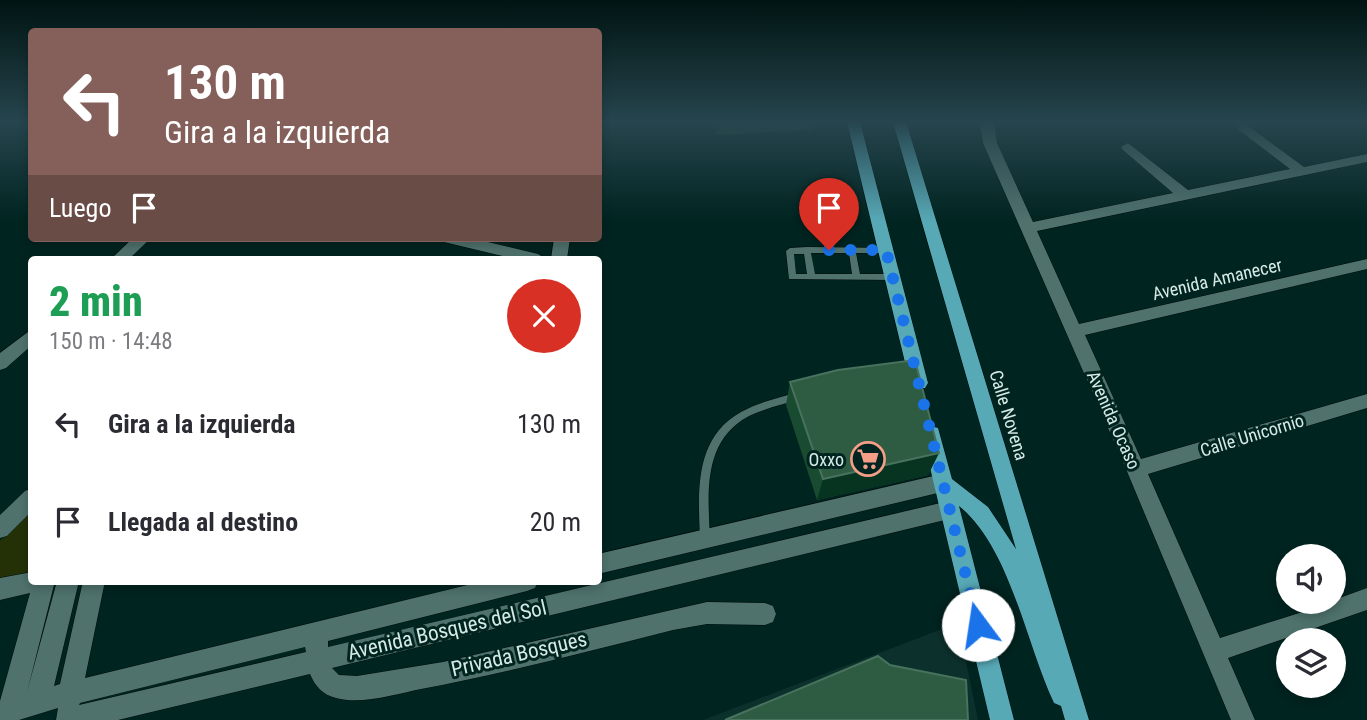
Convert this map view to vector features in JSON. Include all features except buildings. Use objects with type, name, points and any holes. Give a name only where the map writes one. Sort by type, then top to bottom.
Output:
[{"type":"main road","points":[[862,156],[893,277],[911,377],[925,411],[1002,720]]},
{"type":"main road","name":"Calle Novena","points":[[909,156],[1076,720]]},
{"type":"main road","points":[[942,483],[979,510],[1010,556],[1047,669],[1076,720]]},
{"type":"street","name":"Avenida Ocaso","points":[[996,156],[1136,470],[1243,720]]},
{"type":"street","points":[[1138,156],[1184,195]]},
{"type":"street","points":[[1281,156],[1301,171]]},
{"type":"street","points":[[1028,228],[1367,158]]},
{"type":"street","points":[[123,256],[139,242]]},
{"type":"street","points":[[466,242],[525,256]]},
{"type":"street","name":"Avenida Amanecer","points":[[1075,331],[1367,264]]},
{"type":"street","points":[[0,363],[28,338]]},
{"type":"street","name":"Calle Unicornio","points":[[1136,470],[1367,401]]},
{"type":"street","points":[[602,563],[942,483]]},
{"type":"street","points":[[0,529],[28,501]]},
{"type":"street","name":"Avenida Bosques del Sol","points":[[66,720],[948,510]]},
{"type":"street","points":[[0,589],[28,584]]},
{"type":"street","points":[[6,715],[41,585]]},
{"type":"street","points":[[38,702],[67,585]]},
{"type":"street","points":[[66,720],[92,585]]},
{"type":"street","name":"Avenida Bosques del Sol","points":[[6,715],[38,702],[69,694],[510,585]]},
{"type":"street","points":[[1212,652],[1367,599]]},
{"type":"street","name":"Privada Bosques","points":[[317,661],[324,676],[339,688],[369,688],[673,619],[707,613],[765,614]]},
{"type":"street","points":[[317,631],[317,661]]},
{"type":"lane","points":[[807,250],[811,277]]},
{"type":"lane","points":[[852,250],[856,277]]},
{"type":"lane","points":[[886,250],[790,251],[792,276],[893,277]]},
{"type":"lane","points":[[705,539],[701,490],[706,459],[721,431],[736,418],[758,408],[806,395]]},
{"type":"shaded area","points":[[958,623],[978,720],[703,720]]},
{"type":"green space","points":[[28,511],[28,580],[0,587],[0,541]]},
{"type":"place","name":"Oxxo","points":[[868,459]]},
{"type":"route","points":[[829,250],[886,250],[978,625]]}]
